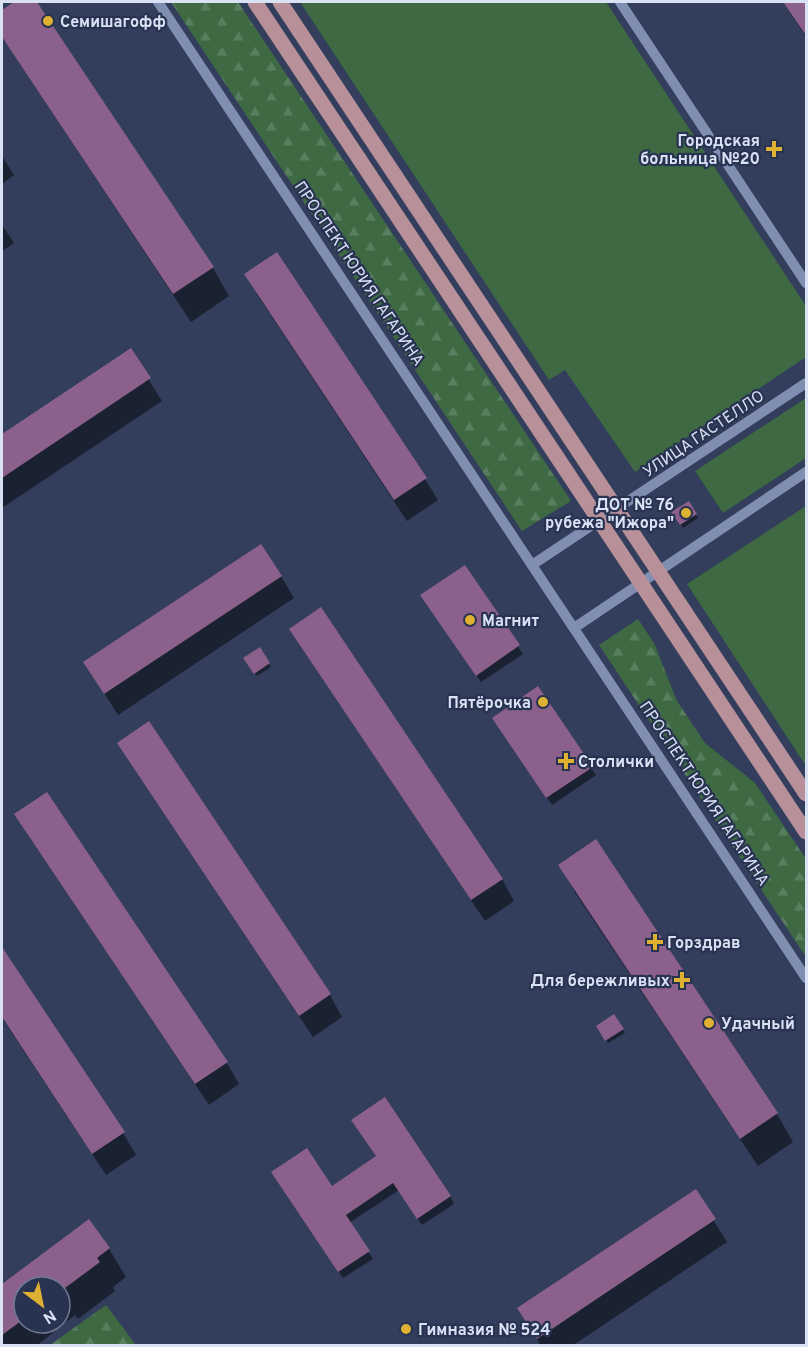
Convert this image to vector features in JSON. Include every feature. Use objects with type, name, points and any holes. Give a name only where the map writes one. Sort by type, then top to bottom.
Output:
[{"type":"main road","points":[[255,2],[807,832]]},
{"type":"main road","points":[[280,2],[807,794]]},
{"type":"street","name":"ПРОСПЕКТ ЮРИЯ ГАГАРИНА","points":[[158,2],[807,978]]},
{"type":"street","points":[[620,2],[807,283]]},
{"type":"street","name":"УЛИЦА ГАСТЕЛЛО","points":[[617,509],[807,383]]},
{"type":"street","points":[[574,628],[807,472]]},
{"type":"street","points":[[532,565],[617,509]]},
{"type":"green space","points":[[171,2],[238,2],[571,501],[522,531]]},
{"type":"green space","points":[[300,2],[606,2],[806,306],[806,357],[635,472],[565,370],[549,380]]},
{"type":"green space","points":[[806,398],[806,458],[723,513],[695,471]]},
{"type":"green space","points":[[806,506],[806,766],[687,584]]},
{"type":"green space","points":[[638,619],[654,643],[677,701],[705,743],[755,783],[806,859],[806,957],[599,645]]},
{"type":"green space","points":[[106,1305],[136,1345],[50,1345],[64,1335],[72,1335],[72,1329]]},
{"type":"building","points":[[14,2],[37,2],[214,267],[173,294],[2,37],[2,10]]},
{"type":"building","points":[[783,2],[807,2],[807,37]]},
{"type":"building","points":[[277,252],[427,478],[394,500],[244,274]]},
{"type":"building","points":[[131,348],[151,378],[2,478],[2,434]]},
{"type":"building","points":[[689,501],[697,514],[680,525],[671,512]]},
{"type":"building","points":[[261,544],[282,576],[104,694],[83,662]]},
{"type":"building","name":"Магнит","points":[[465,565],[520,645],[476,676],[420,595]]},
{"type":"building","points":[[321,607],[503,879],[471,900],[289,629]]},
{"type":"building","points":[[260,647],[270,663],[254,674],[243,658]]},
{"type":"building","points":[[538,686],[593,767],[546,798],[492,718]]},
{"type":"building","points":[[149,721],[331,994],[299,1016],[117,743]]},
{"type":"building","points":[[47,792],[228,1062],[195,1084],[14,814]]},
{"type":"building","points":[[596,839],[778,1113],[740,1139],[558,865]]},
{"type":"building","points":[[2,947],[125,1132],[92,1154],[2,1017]]},
{"type":"building","points":[[614,1014],[624,1029],[605,1041],[596,1026]]},
{"type":"building","points":[[385,1097],[451,1196],[417,1219],[393,1183],[346,1215],[370,1251],[338,1272],[271,1172],[307,1148],[332,1186],[376,1156],[351,1120]]},
{"type":"building","points":[[696,1189],[716,1219],[537,1339],[517,1308]]},
{"type":"building","points":[[89,1219],[110,1248],[97,1258],[100,1262],[72,1283],[72,1275],[14,1275]]},
{"type":"building","points":[[12,1277],[12,1328],[2,1335],[2,1284]]},
{"type":"place","name":"Семишагофф","points":[[48,21]]},
{"type":"place","name":"Городская больница №20","points":[[774,149]]},
{"type":"place","name":"ДОТ № 76 рубежа \"Ижора\"","points":[[686,513]]},
{"type":"place","name":"Магнит","points":[[470,620]]},
{"type":"place","name":"Пятёрочка","points":[[543,702]]},
{"type":"place","name":"Столички","points":[[566,761]]},
{"type":"place","name":"Горздрав","points":[[655,942]]},
{"type":"place","name":"Для бережливых","points":[[682,980]]},
{"type":"place","name":"Удачный","points":[[709,1023]]},
{"type":"place","name":"Гимназия № 524","points":[[406,1329]]}]
